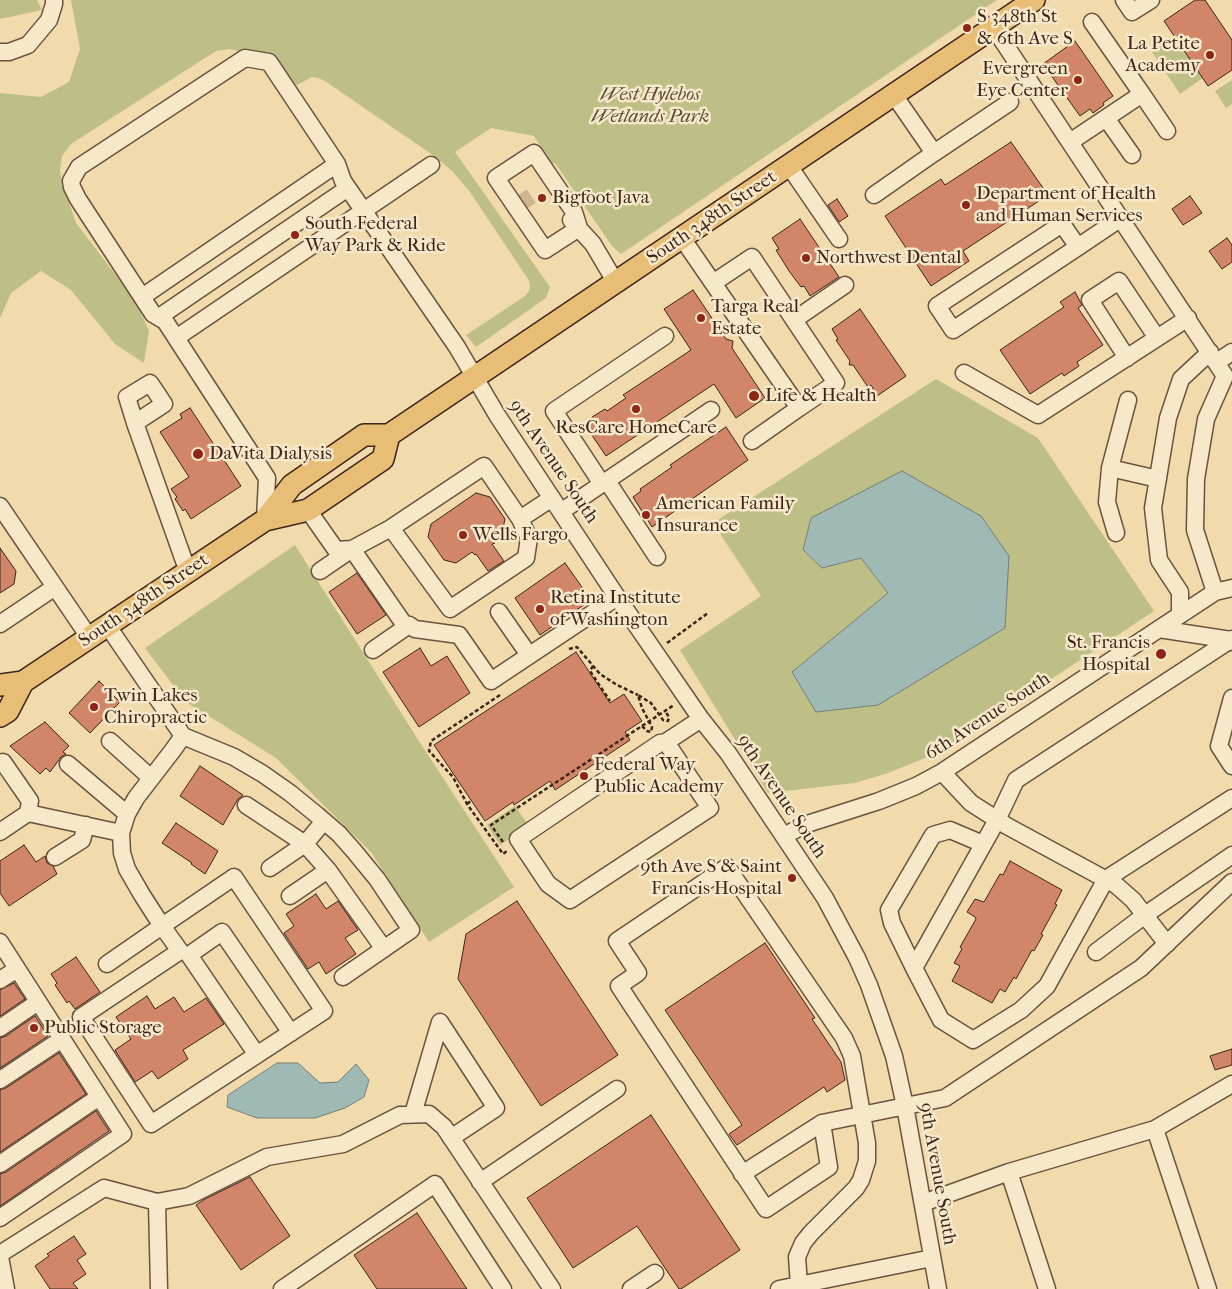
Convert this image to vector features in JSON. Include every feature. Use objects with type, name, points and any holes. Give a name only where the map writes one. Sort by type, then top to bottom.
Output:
[{"type":"main road","name":"South 348th Street","points":[[0,685],[23,682],[265,520],[292,485],[364,435],[389,435],[1034,0]]},
{"type":"main road","name":"South 348th Street","points":[[265,520],[308,510],[383,459],[389,435]]},
{"type":"main road","name":"South 348th Street","points":[[0,716],[8,711],[23,682]]},
{"type":"street","points":[[0,52],[9,52],[28,45],[49,20],[54,0]]},
{"type":"street","points":[[1124,0],[1132,12],[1151,0]]},
{"type":"street","points":[[1092,22],[1167,131]]},
{"type":"street","points":[[994,28],[1225,376],[1227,385],[1212,404],[1206,419],[1196,479],[1195,530],[1215,592],[1232,588]]},
{"type":"street","name":"9th Avenue South","points":[[142,297],[72,188],[73,177],[79,167],[245,58],[269,62],[338,164],[343,181],[457,347],[497,415],[552,498],[655,651],[728,753],[824,898],[861,967],[894,1056],[905,1106],[938,1289]]},
{"type":"street","points":[[1070,142],[1142,94]]},
{"type":"street","points":[[894,95],[934,153]]},
{"type":"street","points":[[874,195],[1010,102]]},
{"type":"street","points":[[1106,118],[1132,155]]},
{"type":"street","points":[[534,153],[574,212],[579,228],[545,250],[496,178],[534,153]]},
{"type":"street","points":[[520,194],[507,175],[530,160],[567,217],[593,244],[616,283]]},
{"type":"street","points":[[265,520],[267,478],[165,321],[153,314],[142,297],[338,164]]},
{"type":"street","points":[[176,338],[431,165]]},
{"type":"street","points":[[789,166],[839,239]]},
{"type":"street","points":[[159,318],[348,188]]},
{"type":"street","points":[[531,210],[544,231],[540,240]]},
{"type":"street","points":[[1078,247],[1062,224],[937,306],[952,330],[1078,247],[1121,218]]},
{"type":"street","points":[[682,238],[799,408]]},
{"type":"street","points":[[713,283],[752,257],[836,383],[752,441]]},
{"type":"street","points":[[1127,358],[1090,300],[1119,281],[1157,338]]},
{"type":"street","points":[[794,320],[845,285]]},
{"type":"street","points":[[964,373],[1038,416],[1188,318]]},
{"type":"street","points":[[657,557],[554,411],[665,336]]},
{"type":"street","points":[[1180,615],[1180,592],[1159,560],[1153,508],[1168,418],[1181,380],[1213,357],[1232,352]]},
{"type":"street","points":[[1116,533],[1107,502],[1110,468],[1128,400]]},
{"type":"street","points":[[562,511],[711,410]]},
{"type":"street","points":[[136,423],[188,572]]},
{"type":"street","points":[[320,571],[352,549],[391,528],[484,466],[520,519],[529,538],[526,558],[450,609],[391,528]]},
{"type":"street","points":[[1110,468],[1158,479]]},
{"type":"street","points":[[520,519],[552,498]]},
{"type":"street","points":[[0,506],[89,637]]},
{"type":"street","points":[[308,510],[336,550],[352,549]]},
{"type":"street","points":[[352,549],[406,628]]},
{"type":"street","points":[[0,624],[55,587]]},
{"type":"street","name":"6th Avenue South","points":[[784,836],[804,825],[878,801],[916,786],[942,772],[1215,592]]},
{"type":"street","points":[[373,650],[410,625],[415,629],[460,635],[491,681],[618,597]]},
{"type":"street","points":[[499,612],[529,656]]},
{"type":"street","points":[[107,625],[183,736],[234,758],[263,774],[290,793],[339,834],[377,879],[411,930],[343,977]]},
{"type":"street","points":[[1159,629],[1232,640]]},
{"type":"street","points":[[914,968],[997,820],[1016,780],[1232,640]]},
{"type":"street","points":[[1232,698],[1219,746],[1232,766]]},
{"type":"street","points":[[666,742],[710,808],[570,900],[548,884],[518,839],[660,743],[666,742],[702,719]]},
{"type":"street","points":[[183,736],[136,798],[127,814],[121,833],[122,853],[142,895],[162,926],[185,953],[257,1055]]},
{"type":"street","points":[[110,740],[151,778]]},
{"type":"street","points":[[3,762],[30,801],[28,813]]},
{"type":"street","points":[[68,764],[127,814]]},
{"type":"street","points":[[942,772],[971,803],[997,820],[1116,885],[1133,900],[1167,944]]},
{"type":"street","points":[[983,844],[950,830],[933,835],[889,910],[892,923],[941,1020],[973,1040],[1022,1010],[1047,986],[1106,879],[1232,798]]},
{"type":"street","points":[[246,805],[305,844],[328,870],[384,949]]},
{"type":"street","points":[[0,832],[28,813],[121,833]]},
{"type":"street","points":[[270,868],[305,844],[324,821]]},
{"type":"street","points":[[55,857],[82,840],[86,825]]},
{"type":"street","points":[[1096,952],[1145,915],[1232,855]]},
{"type":"street","points":[[799,1285],[797,1257],[803,1243],[849,1196],[861,1180],[865,1170],[868,1152],[852,1056],[844,1038],[727,867],[617,941],[638,973],[619,986],[766,1209],[829,1167],[822,1123]]},
{"type":"street","points":[[290,896],[328,870]]},
{"type":"street","points":[[107,964],[234,877],[324,1011],[291,1033],[151,1124],[81,1017],[222,932],[291,1033]]},
{"type":"street","points":[[742,1174],[822,1123],[945,1098],[1141,968],[1232,882]]},
{"type":"street","points":[[0,942],[123,1134],[0,1218]]},
{"type":"street","points":[[0,980],[17,969]]},
{"type":"street","points":[[0,1028],[38,1002]]},
{"type":"street","points":[[414,1114],[440,1022],[496,1108],[451,1138]]},
{"type":"street","points":[[0,1080],[62,1039]]},
{"type":"street","points":[[922,1202],[1009,1172],[1155,1128],[1232,1084]]},
{"type":"street","points":[[480,1182],[617,1089]]},
{"type":"street","points":[[0,1164],[99,1097]]},
{"type":"street","points":[[6,1289],[0,1256],[104,1188],[157,1202],[189,1196],[267,1157],[343,1144],[400,1115],[429,1114],[444,1128],[552,1289]]},
{"type":"street","points":[[1155,1128],[1208,1289]]},
{"type":"street","points":[[1009,1172],[1047,1289]]},
{"type":"street","points":[[282,1289],[435,1184],[503,1289]]},
{"type":"street","points":[[157,1202],[159,1289]]},
{"type":"street","points":[[779,1289],[932,1258]]},
{"type":"street","points":[[631,1289],[655,1273]]},
{"type":"path","points":[[655,651],[708,612]]},
{"type":"path","points":[[563,653],[577,647],[600,674],[638,695],[651,704],[659,715],[649,721],[642,726],[647,732],[651,732],[652,727],[649,721],[642,708],[638,695]]},
{"type":"path","points":[[593,666],[590,671],[610,700]]},
{"type":"path","points":[[505,691],[430,740],[429,751],[453,777],[467,804],[503,854],[508,851]]},
{"type":"path","points":[[467,804],[472,801]]},
{"type":"green space","points":[[0,0],[37,0],[42,10],[0,19]]},
{"type":"green space","name":"West Hylebos Wetlands Park","points":[[71,0],[997,0],[621,254],[612,246],[555,163],[552,164],[534,136],[491,128],[455,152],[550,287],[546,298],[476,347],[466,335],[525,296],[530,286],[529,281],[470,192],[453,172],[437,158],[325,81],[312,77],[297,85],[289,80],[270,58],[229,49],[216,51],[71,144],[62,156],[60,170],[62,183],[76,223],[137,303],[149,331],[144,363],[115,344],[71,290],[41,271],[11,293],[0,318],[0,93],[41,97],[69,82],[80,49]]},
{"type":"green space","points":[[1175,36],[1203,78],[1180,94],[1152,52]]},
{"type":"green space","points":[[1232,80],[1232,104],[1226,108],[1215,91]]},
{"type":"green space","points":[[936,379],[1038,438],[1154,611],[961,739],[935,754],[888,773],[855,783],[768,793],[680,650],[761,596],[713,523]],"holes":[[[811,518],[1005,628],[793,672],[888,593],[861,558],[822,568],[803,551]]]},
{"type":"green space","points":[[295,545],[514,887],[429,942],[371,852],[276,758],[186,702],[145,648]]},
{"type":"green space","points":[[515,806],[529,826],[500,845],[487,825]]},
{"type":"water","points":[[902,471],[981,516],[1009,556],[1005,628],[878,705],[816,712],[792,672],[888,593],[861,558],[822,568],[803,550],[811,518]]},
{"type":"water","points":[[277,1063],[298,1063],[320,1083],[338,1082],[356,1064],[369,1080],[364,1097],[345,1108],[315,1118],[257,1118],[227,1107],[228,1095]]},
{"type":"building","name":"La Petite Academy","points":[[1195,0],[1205,0],[1232,40],[1232,70],[1208,86],[1164,21]]},
{"type":"building","name":"Evergreen Eye Center","points":[[1075,41],[1113,96],[1093,113],[1090,109],[1080,116],[1043,64]]},
{"type":"building","name":"Department of Health and Human Services","points":[[1011,142],[1048,195],[963,251],[969,261],[931,286],[885,216],[941,179],[945,185]]},
{"type":"building","points":[[1190,196],[1202,213],[1183,225],[1172,209]]},
{"type":"building","points":[[837,199],[848,216],[839,222],[828,205]]},
{"type":"building","name":"Northwest Dental","points":[[800,219],[839,277],[810,296],[804,286],[801,287],[789,271],[776,250],[779,249],[772,238]]},
{"type":"building","points":[[1227,238],[1232,245],[1232,262],[1222,269],[1209,251]]},
{"type":"building","points":[[693,290],[726,339],[733,341],[732,348],[765,398],[736,418],[714,384],[606,456],[585,425],[593,420],[592,417],[605,409],[607,411],[626,398],[623,395],[691,350],[664,309]]},
{"type":"building","points":[[1075,292],[1082,305],[1078,308],[1103,345],[1077,362],[1079,366],[1064,376],[1062,373],[1030,394],[1000,350],[1064,307],[1060,302]]},
{"type":"building","points":[[860,309],[906,376],[877,396],[871,385],[868,387],[853,365],[849,365],[850,361],[836,340],[838,339],[832,329]]},
{"type":"building","name":"DaVita Dialysis","points":[[190,408],[241,486],[191,519],[185,509],[183,511],[175,499],[177,497],[171,489],[189,477],[160,432],[182,418],[180,414]]},
{"type":"building","points":[[726,427],[748,460],[652,527],[633,497],[641,491],[640,489],[672,467],[670,465]]},
{"type":"building","name":"Wells Fargo","points":[[476,493],[490,497],[505,519],[502,532],[492,539],[495,543],[492,544],[504,561],[488,571],[476,554],[472,552],[456,563],[444,560],[428,537],[431,524]]},
{"type":"building","points":[[0,548],[16,571],[14,584],[0,593]]},
{"type":"building","points":[[565,563],[591,600],[540,635],[515,598]]},
{"type":"building","points":[[357,573],[386,615],[357,634],[329,592]]},
{"type":"building","points":[[420,648],[431,666],[447,656],[470,693],[419,727],[383,672]]},
{"type":"building","points":[[576,652],[610,703],[624,694],[642,721],[625,732],[630,740],[555,790],[550,781],[514,805],[513,802],[485,821],[434,745]]},
{"type":"building","name":"Twin Lakes Chiropractic","points":[[99,681],[120,702],[90,733],[69,713]]},
{"type":"building","points":[[45,722],[69,746],[63,752],[66,754],[61,757],[50,772],[46,768],[40,774],[10,746]]},
{"type":"building","points":[[200,766],[243,795],[238,799],[223,825],[180,796]]},
{"type":"building","points":[[176,823],[218,851],[205,874],[162,843]]},
{"type":"building","points":[[24,845],[36,862],[45,856],[47,863],[53,866],[57,874],[9,906],[0,893],[0,861]]},
{"type":"building","points":[[1010,861],[1062,890],[1055,904],[1057,905],[1034,951],[1032,950],[1016,979],[1014,977],[1005,992],[1000,989],[992,1003],[952,981],[960,966],[954,963],[962,949],[960,947],[976,919],[967,912],[975,899],[984,902],[1000,874],[1003,875]]},
{"type":"building","points":[[316,894],[326,909],[338,901],[358,930],[345,938],[356,954],[326,974],[319,962],[308,969],[284,933],[294,926],[286,914]]},
{"type":"building","points":[[517,901],[618,1055],[541,1106],[458,979],[466,934]]},
{"type":"building","points":[[765,943],[815,1018],[812,1019],[841,1062],[845,1080],[827,1092],[824,1087],[737,1145],[729,1134],[742,1125],[665,1010]]},
{"type":"building","points":[[76,957],[100,992],[75,1009],[69,1001],[67,1003],[55,985],[57,983],[51,974]]},
{"type":"building","points":[[14,983],[25,999],[0,1016],[0,990]]},
{"type":"building","points":[[147,996],[155,1009],[174,997],[184,1012],[206,998],[224,1024],[183,1050],[188,1059],[158,1079],[152,1071],[135,1082],[115,1050],[131,1039],[116,1017]]},
{"type":"building","points":[[35,1016],[48,1036],[0,1068],[0,1038]]},
{"type":"building","points":[[1232,1049],[1232,1065],[1215,1070],[1210,1056]]},
{"type":"building","points":[[59,1053],[86,1094],[0,1152],[0,1090]]},
{"type":"building","points":[[96,1111],[109,1131],[0,1206],[0,1174],[6,1172]]},
{"type":"building","points":[[651,1115],[740,1250],[681,1289],[679,1289],[637,1226],[573,1268],[527,1198]]},
{"type":"building","points":[[250,1177],[290,1236],[241,1270],[196,1205]]},
{"type":"building","points":[[417,1213],[467,1289],[377,1289],[354,1255]]},
{"type":"building","points":[[74,1236],[86,1254],[77,1260],[86,1274],[73,1283],[78,1289],[50,1289],[35,1266],[49,1256],[47,1254]]},
{"type":"tunnel","points":[[520,194],[531,210]]},
{"type":"place","name":"S 348th St & 6th Ave S","points":[[967,28]]},
{"type":"place","name":"La Petite Academy","points":[[1210,55]]},
{"type":"place","name":"Evergreen Eye Center","points":[[1078,80]]},
{"type":"place","name":"Bigfoot Java","points":[[542,198]]},
{"type":"place","name":"Department of Health and Human Services","points":[[966,205]]},
{"type":"place","name":"South Federal Way Park & Ride","points":[[295,235]]},
{"type":"place","name":"Northwest Dental","points":[[806,258]]},
{"type":"place","name":"Targa Real Estate","points":[[701,318]]},
{"type":"place","name":"Life & Health","points":[[754,396]]},
{"type":"place","name":"ResCare HomeCare","points":[[636,409]]},
{"type":"place","name":"DaVita Dialysis","points":[[198,454]]},
{"type":"place","name":"American Family Insurance","points":[[646,515]]},
{"type":"place","name":"Wells Fargo","points":[[463,535]]},
{"type":"place","name":"Retina Institute of Washington","points":[[540,609]]},
{"type":"place","name":"St. Francis Hospital","points":[[1161,654]]},
{"type":"place","name":"Twin Lakes Chiropractic","points":[[94,707]]},
{"type":"place","name":"Federal Way Public Academy","points":[[584,776]]},
{"type":"place","name":"9th Ave S & Saint Francis Hospital","points":[[792,878]]},
{"type":"place","name":"Public Storage","points":[[34,1028]]}]
